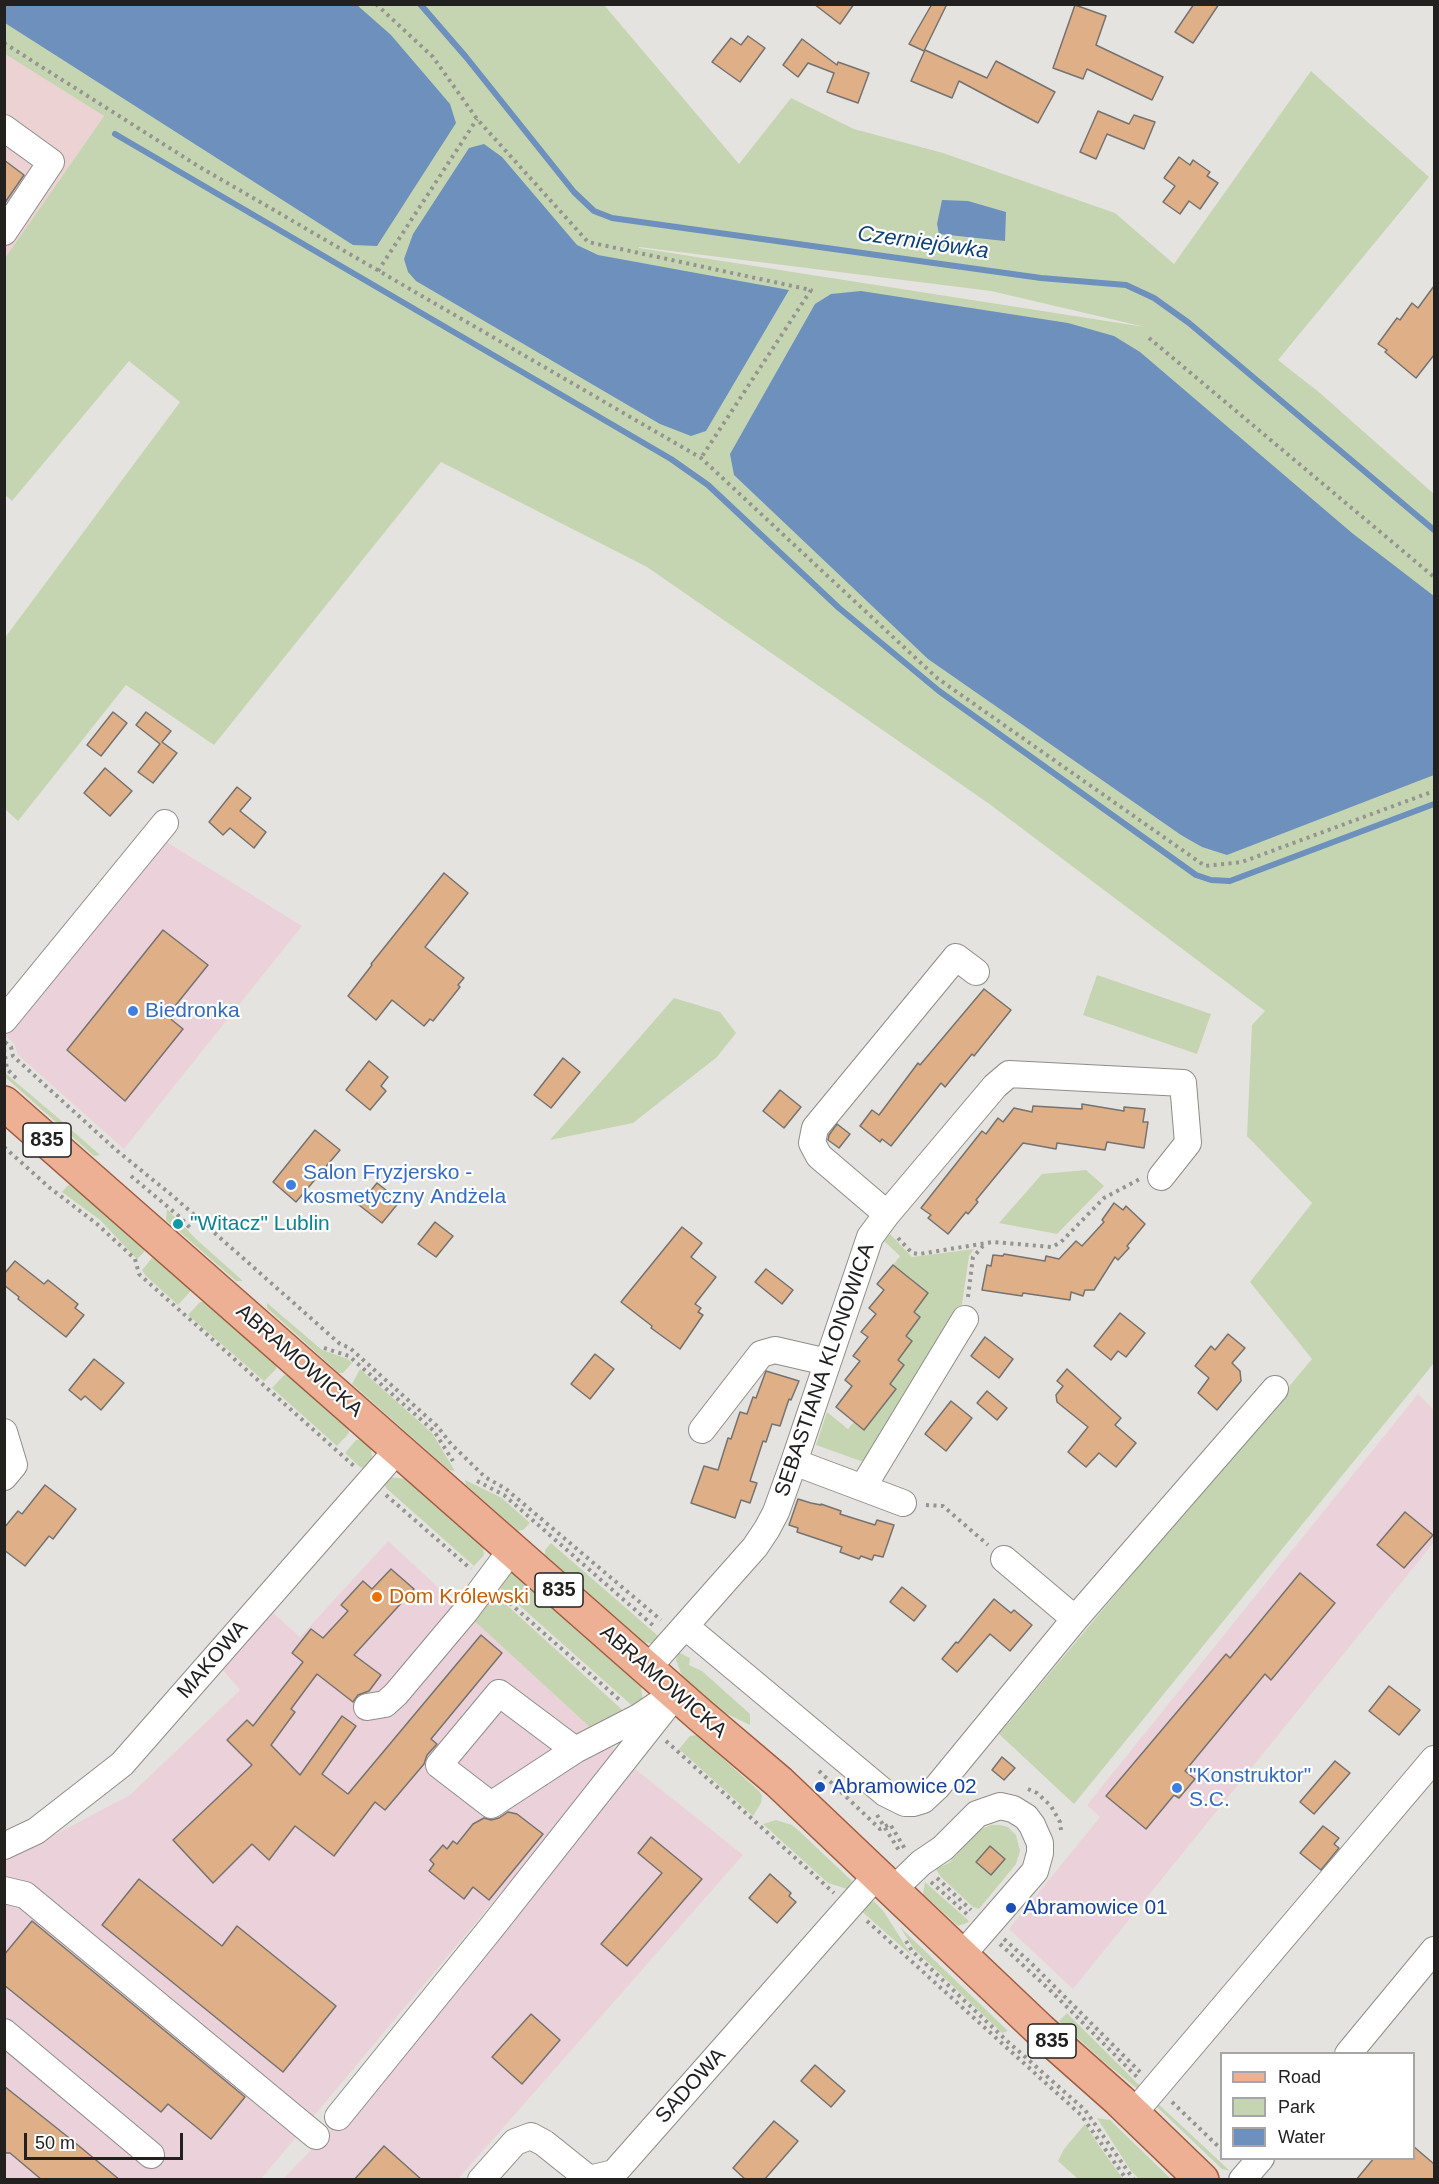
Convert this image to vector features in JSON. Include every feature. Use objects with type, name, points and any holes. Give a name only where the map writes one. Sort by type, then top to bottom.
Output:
[{"type":"main road","name":"ABRAMOWICKA","points":[[4,1103],[399,1448],[647,1669],[779,1782],[1040,2030],[1147,2098],[1202,2180]]},
{"type":"street","points":[[4,128],[51,162],[4,232]]},
{"type":"street","points":[[4,1020],[165,823]]},
{"type":"street","points":[[892,1225],[819,1156],[812,1143],[815,1128],[956,957],[976,972]]},
{"type":"street","name":"SEBASTIANA KLONOWICA","points":[[647,1669],[755,1547],[767,1529],[776,1512],[794,1462],[870,1238],[892,1225],[995,1086],[1008,1074],[1183,1083],[1188,1143],[1161,1177]]},
{"type":"street","points":[[863,1487],[965,1319]]},
{"type":"street","points":[[702,1430],[761,1354],[775,1350],[827,1362]]},
{"type":"street","points":[[679,1634],[885,1793],[905,1803],[923,1800],[930,1795],[1075,1619],[1275,1389]]},
{"type":"street","points":[[4,1432],[14,1465],[4,1477]]},
{"type":"street","name":"MAKOWA","points":[[4,1846],[36,1831],[122,1764],[399,1448]]},
{"type":"street","points":[[794,1462],[903,1503]]},
{"type":"street","points":[[367,1707],[385,1704],[396,1694],[465,1612],[485,1582],[512,1549]]},
{"type":"street","points":[[1004,1559],[1075,1619]]},
{"type":"street","points":[[575,1750],[500,1693],[439,1765],[491,1805],[575,1750],[644,1722]]},
{"type":"street","points":[[338,2117],[492,1927],[644,1722],[676,1694]]},
{"type":"street","points":[[1147,2098],[1434,1759]]},
{"type":"street","name":"SADOWA","points":[[481,2180],[515,2142],[531,2136],[544,2143],[589,2179],[614,2173],[850,1906],[885,1882],[913,1854],[935,1855],[970,1820],[985,1810],[1000,1806],[1007,1807],[1026,1817],[1032,1825],[1040,1843],[1037,1865],[1032,1876],[962,1955]]},
{"type":"street","points":[[4,1890],[25,1895],[316,2136]]},
{"type":"street","points":[[1350,2052],[1434,1950]]},
{"type":"street","points":[[4,2032],[150,2155]]},
{"type":"street","points":[[1242,2180],[1259,2160]]},
{"type":"path","points":[[376,4],[433,57],[477,119],[588,242],[811,290],[701,458]]},
{"type":"path","points":[[4,43],[198,166],[701,458],[937,678],[1205,866],[1242,862],[1434,791]]},
{"type":"path","points":[[378,270],[477,119]]},
{"type":"path","points":[[1149,338],[1434,577]]},
{"type":"path","points":[[4,1042],[11,1047],[13,1056],[115,1149],[174,1197],[323,1330],[340,1344],[350,1348],[438,1426],[451,1444],[485,1478],[506,1489],[679,1634]]},
{"type":"path","points":[[4,1147],[50,1188],[97,1224],[135,1259],[139,1274],[644,1722],[1081,2115],[1127,2180]]},
{"type":"path","points":[[892,1225],[912,1253],[919,1254],[993,1242],[1052,1247],[1060,1242],[1104,1198],[1146,1176],[1161,1177]]},
{"type":"path","points":[[166,1206],[192,1231]]},
{"type":"path","points":[[965,1319],[973,1257],[984,1245]]},
{"type":"path","points":[[323,1347],[350,1356],[434,1431],[457,1467]]},
{"type":"path","points":[[470,1477],[504,1495],[679,1634]]},
{"type":"path","points":[[903,1503],[943,1506],[1004,1559]]},
{"type":"path","points":[[817,1768],[880,1829],[890,1824],[913,1854],[988,1926],[1030,1962],[1147,2098]]},
{"type":"path","points":[[1019,1786],[1037,1793],[1051,1806],[1060,1822],[1062,1836]]},
{"type":"path","points":[[1026,1966],[1147,2098],[1220,2149]]},
{"type":"path","points":[[1006,2040],[1092,2117],[1134,2180]]},
{"type":"shaded area","points":[[5,54],[104,116],[5,258]]},
{"type":"shaded area","points":[[165,841],[302,926],[124,1149],[18,1055],[14,1043],[6,1036]]},
{"type":"shaded area","points":[[1418,1394],[1434,1410],[1434,1542],[1073,1989],[1009,1929],[1100,1817],[1087,1805]]},
{"type":"shaded area","points":[[388,1541],[618,1753],[261,2179],[5,2180],[5,1861],[130,1795],[240,1690],[221,1668],[272,1612],[300,1637]]},
{"type":"shaded area","points":[[634,1768],[743,1855],[458,2179],[282,2180],[358,2102]]},
{"type":"green space","points":[[5,5],[604,5],[739,164],[791,98],[854,129],[943,153],[1115,213],[1174,264],[1311,71],[1429,177],[1278,360],[1320,393],[1434,494],[1434,1363],[1074,1804],[999,1734],[1312,1359],[1250,1282],[1312,1203],[1247,1136],[1252,1025],[1265,1011],[988,803],[647,567],[441,462],[214,745],[126,685],[18,821],[5,809],[4,639],[180,402],[129,361],[12,501],[5,495],[5,258],[104,116],[5,54]],"holes":[[[639,247],[991,291],[1145,327]]]},
{"type":"green space","points":[[1097,975],[1211,1014],[1197,1054],[1083,1015]]},
{"type":"green space","points":[[674,998],[720,1012],[736,1033],[717,1057],[633,1123],[550,1140]]},
{"type":"green space","points":[[5,1073],[100,1155],[94,1156],[5,1077]]},
{"type":"green space","points":[[1086,1170],[1104,1186],[1057,1234],[999,1223],[1042,1174]]},
{"type":"green space","points":[[68,1185],[72,1185],[144,1247],[144,1252],[137,1259],[100,1220],[62,1192]]},
{"type":"green space","points":[[167,1209],[197,1240],[243,1281],[236,1281],[166,1220]]},
{"type":"green space","points":[[890,1234],[912,1257],[974,1249],[969,1256],[960,1318],[869,1464],[816,1445],[827,1412],[848,1429],[854,1422],[864,1429],[888,1383],[904,1365],[896,1359],[912,1341],[904,1335],[920,1317],[912,1311],[928,1293],[893,1265],[900,1256],[884,1241]]},
{"type":"green space","points":[[152,1258],[157,1258],[190,1288],[190,1292],[178,1305],[142,1270]]},
{"type":"green space","points":[[200,1302],[205,1302],[276,1364],[276,1369],[264,1381],[188,1315]]},
{"type":"green space","points":[[267,1303],[322,1350],[348,1359],[352,1363],[343,1373],[339,1373],[267,1308]]},
{"type":"green space","points":[[360,1369],[432,1433],[455,1471],[449,1470],[352,1384]]},
{"type":"green space","points":[[284,1375],[289,1375],[348,1428],[349,1433],[337,1446],[272,1388]]},
{"type":"green space","points":[[361,1439],[371,1449],[372,1457],[367,1469],[360,1467],[345,1453],[356,1440]]},
{"type":"green space","points":[[390,1477],[406,1479],[483,1547],[484,1555],[474,1566],[387,1489],[383,1482]]},
{"type":"green space","points":[[465,1480],[502,1498],[530,1523],[523,1530],[518,1531],[466,1485]]},
{"type":"green space","points":[[551,1543],[664,1641],[654,1644],[644,1642],[545,1555],[545,1550]]},
{"type":"green space","points":[[507,1568],[641,1687],[643,1702],[637,1710],[493,1582]]},
{"type":"green space","points":[[488,1588],[628,1715],[594,1731],[468,1615]]},
{"type":"green space","points":[[678,1652],[690,1658],[689,1665],[702,1671],[750,1714],[750,1725],[721,1711],[683,1679],[676,1660]]},
{"type":"green space","points":[[697,1735],[760,1792],[761,1803],[753,1816],[679,1749],[690,1736]]},
{"type":"green space","points":[[776,1820],[792,1825],[852,1881],[847,1889],[828,1883],[763,1824]]},
{"type":"green space","points":[[991,1825],[1008,1827],[1016,1835],[1020,1851],[1016,1864],[979,1909],[973,1907],[941,1877],[936,1869],[949,1863],[979,1830]]},
{"type":"green space","points":[[925,1882],[969,1921],[958,1926],[923,1894]]},
{"type":"green space","points":[[874,1901],[884,1912],[912,1956],[858,1908]]},
{"type":"green space","points":[[900,1927],[1008,2031],[1002,2033],[914,1949]]},
{"type":"green space","points":[[1067,2013],[1145,2091],[1140,2091],[1103,2061],[1059,2021]]},
{"type":"green space","points":[[1154,2100],[1230,2171],[1222,2169],[1154,2104]]},
{"type":"green space","points":[[1097,2118],[1110,2120],[1171,2179],[1139,2179],[1131,2171]]},
{"type":"green space","points":[[1085,2124],[1123,2179],[1078,2179],[1058,2161],[1064,2149]]},
{"type":"water","points":[[4,5],[357,5],[391,35],[450,104],[456,123],[377,246],[353,245],[5,23]]},
{"type":"water","points":[[484,144],[502,157],[577,245],[598,255],[789,290],[706,431],[691,436],[660,424],[416,281],[408,272],[404,259],[413,234],[469,148]]},
{"type":"water","points":[[942,200],[968,201],[1006,212],[1005,241],[939,234],[937,224]]},
{"type":"water","points":[[861,291],[1068,323],[1114,336],[1140,352],[1352,533],[1434,596],[1434,775],[1227,855],[1202,847],[1181,835],[928,659],[734,475],[730,454],[815,304],[831,294]]},
{"type":"building","points":[[814,4],[854,4],[840,24]]},
{"type":"building","points":[[932,4],[947,4],[924,51],[909,44]]},
{"type":"building","points":[[1194,4],[1219,4],[1193,43],[1175,32]]},
{"type":"building","points":[[1075,5],[1106,16],[1096,45],[1163,77],[1152,100],[1087,69],[1083,79],[1053,68]]},
{"type":"building","points":[[748,36],[765,48],[740,82],[712,62],[731,38],[741,45]]},
{"type":"building","points":[[802,39],[837,65],[838,62],[869,73],[858,103],[827,92],[834,73],[808,63],[798,77],[783,65]]},
{"type":"building","points":[[925,50],[987,78],[996,61],[1055,92],[1038,123],[959,81],[952,98],[911,81]]},
{"type":"building","points":[[1098,111],[1129,124],[1134,115],[1155,122],[1144,149],[1107,134],[1096,159],[1080,152]]},
{"type":"building","points":[[1179,157],[1190,165],[1193,160],[1210,172],[1207,176],[1218,183],[1200,209],[1189,201],[1180,214],[1163,202],[1175,186],[1164,178]]},
{"type":"building","points":[[4,160],[24,175],[4,204]]},
{"type":"building","points":[[1434,286],[1434,355],[1416,378],[1378,344],[1397,318],[1400,320],[1412,303],[1418,308]]},
{"type":"building","points":[[113,712],[127,723],[101,756],[87,745]]},
{"type":"building","points":[[146,712],[171,731],[162,742],[177,753],[153,783],[138,772],[160,744],[136,725]]},
{"type":"building","points":[[105,768],[132,791],[110,816],[84,793]]},
{"type":"building","points":[[237,787],[251,798],[240,811],[266,832],[254,848],[230,828],[223,835],[209,822]]},
{"type":"building","points":[[444,873],[468,893],[425,947],[464,978],[458,985],[460,987],[433,1021],[430,1019],[424,1026],[392,1000],[376,1020],[348,996]]},
{"type":"building","points":[[163,930],[208,965],[167,1016],[183,1029],[125,1101],[67,1050]]},
{"type":"building","points":[[984,989],[1011,1010],[974,1056],[972,1054],[945,1087],[941,1083],[891,1146],[882,1139],[880,1142],[860,1126],[872,1110],[879,1115],[918,1063],[920,1065]]},
{"type":"building","points":[[563,1058],[580,1072],[551,1108],[534,1095]]},
{"type":"building","points":[[369,1061],[388,1077],[381,1086],[386,1091],[370,1110],[346,1090]]},
{"type":"building","points":[[780,1090],[801,1107],[784,1128],[763,1111]]},
{"type":"building","points":[[1082,1104],[1124,1111],[1124,1107],[1145,1109],[1143,1122],[1148,1122],[1144,1148],[1107,1142],[1105,1150],[1057,1143],[1056,1149],[1023,1143],[976,1200],[978,1202],[968,1214],[966,1212],[948,1234],[928,1218],[931,1215],[921,1208],[982,1131],[986,1134],[998,1118],[1003,1122],[1014,1108],[1032,1112],[1033,1106],[1082,1109]]},
{"type":"building","points":[[837,1124],[850,1134],[839,1148],[828,1140]]},
{"type":"building","points":[[315,1130],[340,1150],[296,1202],[273,1182]]},
{"type":"building","points":[[377,1183],[400,1201],[382,1223],[359,1205]]},
{"type":"building","points":[[1114,1203],[1123,1210],[1126,1206],[1145,1224],[1127,1246],[1129,1248],[1118,1260],[1115,1257],[1094,1290],[1085,1290],[1083,1296],[1071,1292],[1070,1300],[982,1290],[987,1265],[991,1266],[993,1255],[1003,1256],[1004,1254],[1045,1261],[1046,1256],[1059,1259],[1076,1241],[1082,1246],[1104,1222],[1102,1220]]},
{"type":"building","points":[[435,1222],[453,1236],[436,1257],[418,1244]]},
{"type":"building","points":[[682,1227],[702,1243],[691,1257],[716,1277],[695,1304],[701,1308],[698,1312],[703,1315],[680,1349],[621,1302]]},
{"type":"building","points":[[15,1261],[44,1284],[48,1280],[78,1304],[75,1308],[84,1315],[66,1337],[4,1285],[4,1274]]},
{"type":"building","points":[[893,1265],[928,1293],[914,1312],[920,1317],[906,1336],[912,1341],[898,1360],[904,1365],[890,1384],[896,1389],[864,1430],[836,1407],[852,1386],[845,1380],[860,1361],[853,1356],[868,1337],[861,1332],[876,1314],[869,1308],[884,1290],[877,1284]]},
{"type":"building","points":[[766,1269],[793,1290],[782,1304],[755,1282]]},
{"type":"building","points":[[1120,1313],[1145,1333],[1126,1357],[1118,1351],[1111,1360],[1094,1346]]},
{"type":"building","points":[[1228,1334],[1245,1348],[1232,1363],[1240,1371],[1241,1381],[1217,1410],[1198,1393],[1209,1378],[1195,1366],[1211,1346],[1215,1350]]},
{"type":"building","points":[[985,1337],[1013,1359],[999,1378],[971,1356]]},
{"type":"building","points":[[595,1354],[614,1369],[590,1399],[571,1384]]},
{"type":"building","points":[[94,1359],[124,1383],[101,1410],[85,1396],[81,1400],[69,1390]]},
{"type":"building","points":[[1067,1369],[1121,1418],[1115,1425],[1136,1443],[1116,1467],[1099,1453],[1086,1467],[1068,1452],[1088,1427],[1057,1402],[1056,1395],[1063,1386],[1057,1381]]},
{"type":"building","points":[[766,1371],[799,1381],[791,1400],[789,1399],[780,1426],[772,1424],[766,1442],[763,1441],[750,1481],[757,1483],[750,1503],[741,1500],[735,1518],[691,1503],[704,1466],[718,1470],[728,1438],[731,1439],[740,1412],[747,1414]]},
{"type":"building","points":[[987,1391],[1007,1408],[997,1420],[977,1403]]},
{"type":"building","points":[[951,1401],[972,1418],[946,1451],[925,1434]]},
{"type":"building","points":[[45,1485],[76,1509],[53,1539],[49,1536],[25,1566],[4,1550],[4,1528],[18,1511],[22,1514]]},
{"type":"building","points":[[798,1499],[821,1504],[841,1511],[840,1514],[875,1525],[877,1520],[894,1525],[883,1557],[874,1555],[872,1560],[861,1556],[859,1559],[840,1552],[842,1547],[797,1532],[798,1528],[789,1525]]},
{"type":"building","points":[[1405,1512],[1433,1535],[1404,1568],[1377,1545]]},
{"type":"building","points":[[391,1569],[414,1589],[354,1655],[381,1675],[369,1691],[358,1695],[353,1702],[317,1674],[291,1709],[295,1712],[271,1745],[300,1775],[342,1716],[356,1726],[322,1774],[348,1794],[481,1635],[502,1653],[431,1739],[437,1744],[427,1755],[424,1764],[385,1810],[375,1802],[334,1856],[295,1826],[269,1860],[252,1844],[213,1883],[173,1840],[252,1765],[227,1740],[247,1720],[253,1726],[303,1662],[292,1653],[311,1629],[323,1638],[348,1611],[341,1605],[363,1581],[372,1589]]},
{"type":"building","points":[[1300,1573],[1335,1603],[1271,1680],[1265,1674],[1185,1771],[1195,1779],[1179,1798],[1174,1795],[1146,1829],[1106,1796],[1226,1654],[1230,1658]]},
{"type":"building","points":[[902,1587],[926,1606],[914,1621],[890,1602]]},
{"type":"building","points":[[994,1599],[1011,1613],[1014,1610],[1032,1625],[1010,1651],[990,1634],[957,1672],[942,1659]]},
{"type":"building","points":[[1389,1686],[1420,1710],[1399,1735],[1369,1711]]},
{"type":"building","points":[[1002,1757],[1015,1768],[1004,1780],[992,1770]]},
{"type":"building","points":[[1335,1761],[1350,1773],[1314,1814],[1300,1802]]},
{"type":"building","points":[[508,1812],[517,1814],[543,1834],[489,1900],[473,1887],[464,1899],[429,1871],[434,1864],[430,1860],[443,1845],[447,1849],[453,1841],[457,1844],[473,1824],[484,1818],[491,1820],[499,1818]]},
{"type":"building","points":[[1323,1826],[1339,1838],[1334,1844],[1339,1848],[1321,1870],[1300,1853]]},
{"type":"building","points":[[651,1837],[702,1879],[627,1966],[601,1944],[662,1873],[638,1853]]},
{"type":"building","points":[[990,1846],[1005,1859],[991,1875],[976,1862]]},
{"type":"building","points":[[770,1874],[791,1893],[789,1896],[796,1902],[777,1923],[749,1898]]},
{"type":"building","points":[[139,1879],[222,1946],[237,1926],[336,2006],[283,2072],[102,1925]]},
{"type":"building","points":[[32,1921],[245,2097],[211,2139],[168,2104],[161,2112],[4,1985],[4,1955]]},
{"type":"building","points":[[531,2014],[560,2040],[522,2084],[492,2057]]},
{"type":"building","points":[[815,2065],[845,2091],[831,2107],[801,2081]]},
{"type":"building","points":[[4,2086],[120,2180],[42,2180],[10,2153],[4,2153]]},
{"type":"building","points":[[774,2121],[798,2141],[764,2180],[746,2180],[733,2168]]},
{"type":"building","points":[[384,2146],[422,2180],[354,2180]]},
{"type":"building","points":[[1415,2148],[1434,2164],[1434,2180],[1356,2180],[1372,2160],[1415,2160]]},
{"type":"waterway","name":"Czerniejówka","points":[[420,4],[466,57],[574,192],[594,211],[612,218],[1041,278],[1126,285],[1154,298],[1189,323],[1434,530]]},
{"type":"waterway","points":[[115,134],[671,459],[708,485],[839,608],[939,691],[1196,875],[1211,880],[1230,881],[1434,804]]},
{"type":"place","name":"Biedronka","points":[[133,1011]]},
{"type":"place","name":"Salon Fryzjersko - kosmetyczny Andżela","points":[[291,1185]]},
{"type":"place","name":"\"Witacz\" Lublin","points":[[178,1224]]},
{"type":"place","name":"Dom Królewski","points":[[377,1597]]},
{"type":"place","name":"Abramowice 02","points":[[820,1787]]},
{"type":"place","name":"\"Konstruktor\" S.C.","points":[[1177,1788]]},
{"type":"place","name":"Abramowice 01","points":[[1011,1908]]}]
